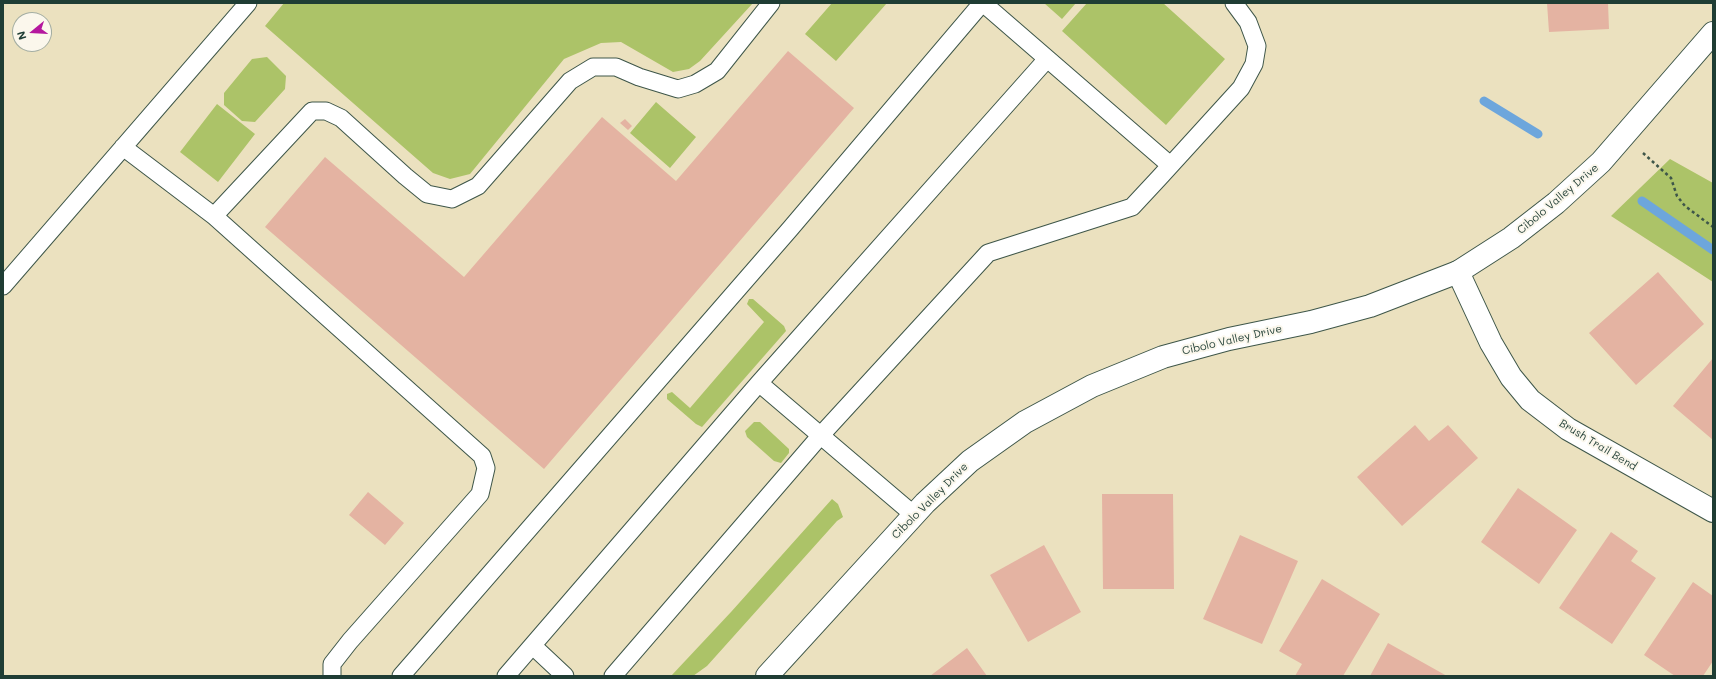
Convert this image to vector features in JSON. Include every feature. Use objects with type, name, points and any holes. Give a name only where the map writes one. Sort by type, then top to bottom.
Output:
[{"type":"main road","name":"Cibolo Valley Drive","points":[[766,676],[914,515],[970,461],[1025,422],[1092,386],[1163,358],[1229,339],[1311,322],[1370,306],[1458,272],[1511,238],[1556,203],[1601,162],[1713,33]]},
{"type":"main road","name":"Brush Trail Bend","points":[[1458,272],[1491,343],[1511,377],[1530,400],[1568,429],[1713,511]]},
{"type":"lane","points":[[3,286],[248,3]]},
{"type":"lane","points":[[214,216],[312,112],[326,111],[341,118],[427,194],[452,199],[478,186],[570,81],[592,67],[616,67],[639,77],[678,89],[695,84],[717,71],[772,3]]},
{"type":"lane","points":[[401,676],[790,229],[982,3],[1170,165]]},
{"type":"lane","points":[[613,676],[821,435],[988,253],[1132,207],[1241,88],[1254,64],[1257,46],[1248,22],[1234,3]]},
{"type":"lane","points":[[506,676],[759,383],[1047,59]]},
{"type":"lane","points":[[123,147],[214,216],[482,456],[486,468],[480,494],[350,641],[332,664],[332,676]]},
{"type":"lane","points":[[759,383],[914,515]]},
{"type":"lane","points":[[532,646],[565,676]]},
{"type":"path","points":[[1624,136],[1671,178],[1677,196],[1685,206],[1713,227]]},
{"type":"green space","points":[[284,3],[753,3],[700,61],[689,69],[673,72],[621,42],[601,43],[564,59],[470,174],[450,179],[433,173],[265,26]]},
{"type":"green space","points":[[832,3],[887,3],[836,61],[805,34]]},
{"type":"green space","points":[[1044,3],[1076,3],[1062,19]]},
{"type":"green space","points":[[1087,3],[1163,3],[1225,59],[1166,125],[1062,31]]},
{"type":"green space","points":[[267,57],[286,76],[285,89],[255,122],[242,121],[224,105],[224,93],[252,59]]},
{"type":"green space","points":[[656,102],[696,137],[670,168],[630,133]]},
{"type":"green space","points":[[217,104],[255,134],[218,182],[180,152]]},
{"type":"green space","points":[[1670,159],[1713,183],[1713,282],[1611,216]]},
{"type":"green space","points":[[749,299],[753,299],[784,326],[786,331],[702,427],[696,424],[667,399],[667,394],[672,392],[690,408],[764,322],[747,304]]},
{"type":"green space","points":[[754,422],[760,422],[789,449],[789,453],[781,463],[774,461],[747,437],[745,431]]},
{"type":"green space","points":[[832,499],[838,504],[843,517],[837,521],[707,666],[693,676],[671,676],[731,612]]},
{"type":"building","points":[[1547,3],[1608,3],[1609,29],[1549,32]]},
{"type":"building","points":[[788,51],[854,108],[544,469],[265,227],[325,157],[464,277],[602,117],[676,181]]},
{"type":"building","points":[[625,119],[632,126],[628,130],[620,123]]},
{"type":"building","points":[[1658,272],[1704,324],[1636,385],[1589,333]]},
{"type":"building","points":[[1713,358],[1713,440],[1673,406]]},
{"type":"building","points":[[1415,425],[1429,441],[1448,425],[1478,458],[1402,526],[1357,477]]},
{"type":"building","points":[[1518,488],[1577,530],[1539,584],[1481,542]]},
{"type":"building","points":[[368,492],[404,523],[385,545],[349,515]]},
{"type":"building","points":[[1102,494],[1173,494],[1174,589],[1103,589]]},
{"type":"building","points":[[1611,532],[1638,551],[1631,561],[1656,578],[1612,644],[1559,608]]},
{"type":"building","points":[[1240,535],[1298,561],[1262,644],[1203,619]]},
{"type":"building","points":[[1044,545],[1081,612],[1028,642],[990,575]]},
{"type":"building","points":[[1322,579],[1380,614],[1343,676],[1295,676],[1302,664],[1279,651]]},
{"type":"building","points":[[1693,582],[1713,596],[1713,661],[1703,676],[1675,676],[1644,655]]},
{"type":"building","points":[[1388,643],[1447,676],[1370,676]]},
{"type":"building","points":[[967,648],[987,676],[930,676]]},
{"type":"waterway","points":[[1484,101],[1538,134]]},
{"type":"waterway","points":[[1642,201],[1713,250]]}]
